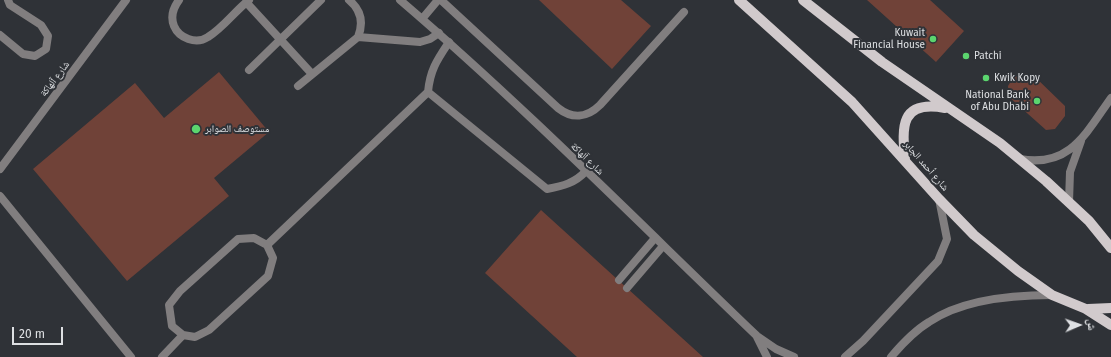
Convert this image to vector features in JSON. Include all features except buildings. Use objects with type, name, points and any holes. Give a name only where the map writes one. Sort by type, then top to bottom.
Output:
[{"type":"main road","name":"شارع أحمد الجابر","points":[[739,0],[852,102],[939,199],[974,235],[1018,271],[1052,295],[1086,309],[1111,325]]},
{"type":"main road","points":[[803,0],[882,62],[1000,143],[1069,202],[1089,221],[1111,248]]},
{"type":"main road","points":[[905,160],[904,123],[909,113],[920,106],[947,108]]},
{"type":"main road","points":[[1086,309],[1101,310],[1111,308]]},
{"type":"street","points":[[0,35],[23,54],[36,56],[46,49],[48,36],[42,25],[10,5],[8,0]]},
{"type":"street","name":"شارع آلهاكة","points":[[0,169],[126,0]]},
{"type":"street","points":[[179,0],[173,11],[174,25],[182,36],[194,40],[208,37],[248,1],[312,74]]},
{"type":"street","points":[[249,70],[321,0]]},
{"type":"street","points":[[298,86],[358,37],[361,30],[360,16],[358,9],[349,0]]},
{"type":"street","name":"شارع آلهاكة","points":[[400,0],[449,42],[586,171],[757,336],[776,349],[794,357]]},
{"type":"street","points":[[422,19],[438,0]]},
{"type":"street","points":[[441,0],[558,108],[564,113],[580,116],[594,111],[600,105],[684,12]]},
{"type":"street","points":[[358,37],[420,42],[430,39],[439,33]]},
{"type":"street","points":[[266,245],[428,92],[429,77],[434,65],[449,42]]},
{"type":"street","points":[[428,92],[547,189],[566,186],[579,178],[586,171]]},
{"type":"street","points":[[1019,159],[1037,162],[1054,158],[1070,150],[1081,140],[1111,98]]},
{"type":"street","points":[[1069,202],[1070,172],[1081,140]]},
{"type":"street","points":[[0,196],[130,357]]},
{"type":"street","points":[[845,357],[863,341],[938,261],[947,239],[939,199]]},
{"type":"street","points":[[254,238],[266,245],[273,258],[268,276],[209,330],[195,337],[183,335],[172,326],[169,305],[180,291],[238,240],[254,238]]},
{"type":"street","points":[[619,280],[655,238]]},
{"type":"street","points":[[627,288],[663,246]]},
{"type":"street","points":[[891,357],[907,339],[929,322],[950,311],[992,299],[1017,295],[1052,295]]},
{"type":"street","points":[[162,357],[183,335]]},
{"type":"street","name":"شارع آلهاكة","points":[[757,336],[767,357]]},
{"type":"place","name":"Kuwait Financial House","points":[[933,39]]},
{"type":"place","name":"Patchi","points":[[966,56]]},
{"type":"place","name":"Kwik Kopy","points":[[986,78]]},
{"type":"place","name":"National Bank of Abu Dhabi","points":[[1037,101]]},
{"type":"place","name":"مستوصف الصوابر","points":[[196,129]]}]
